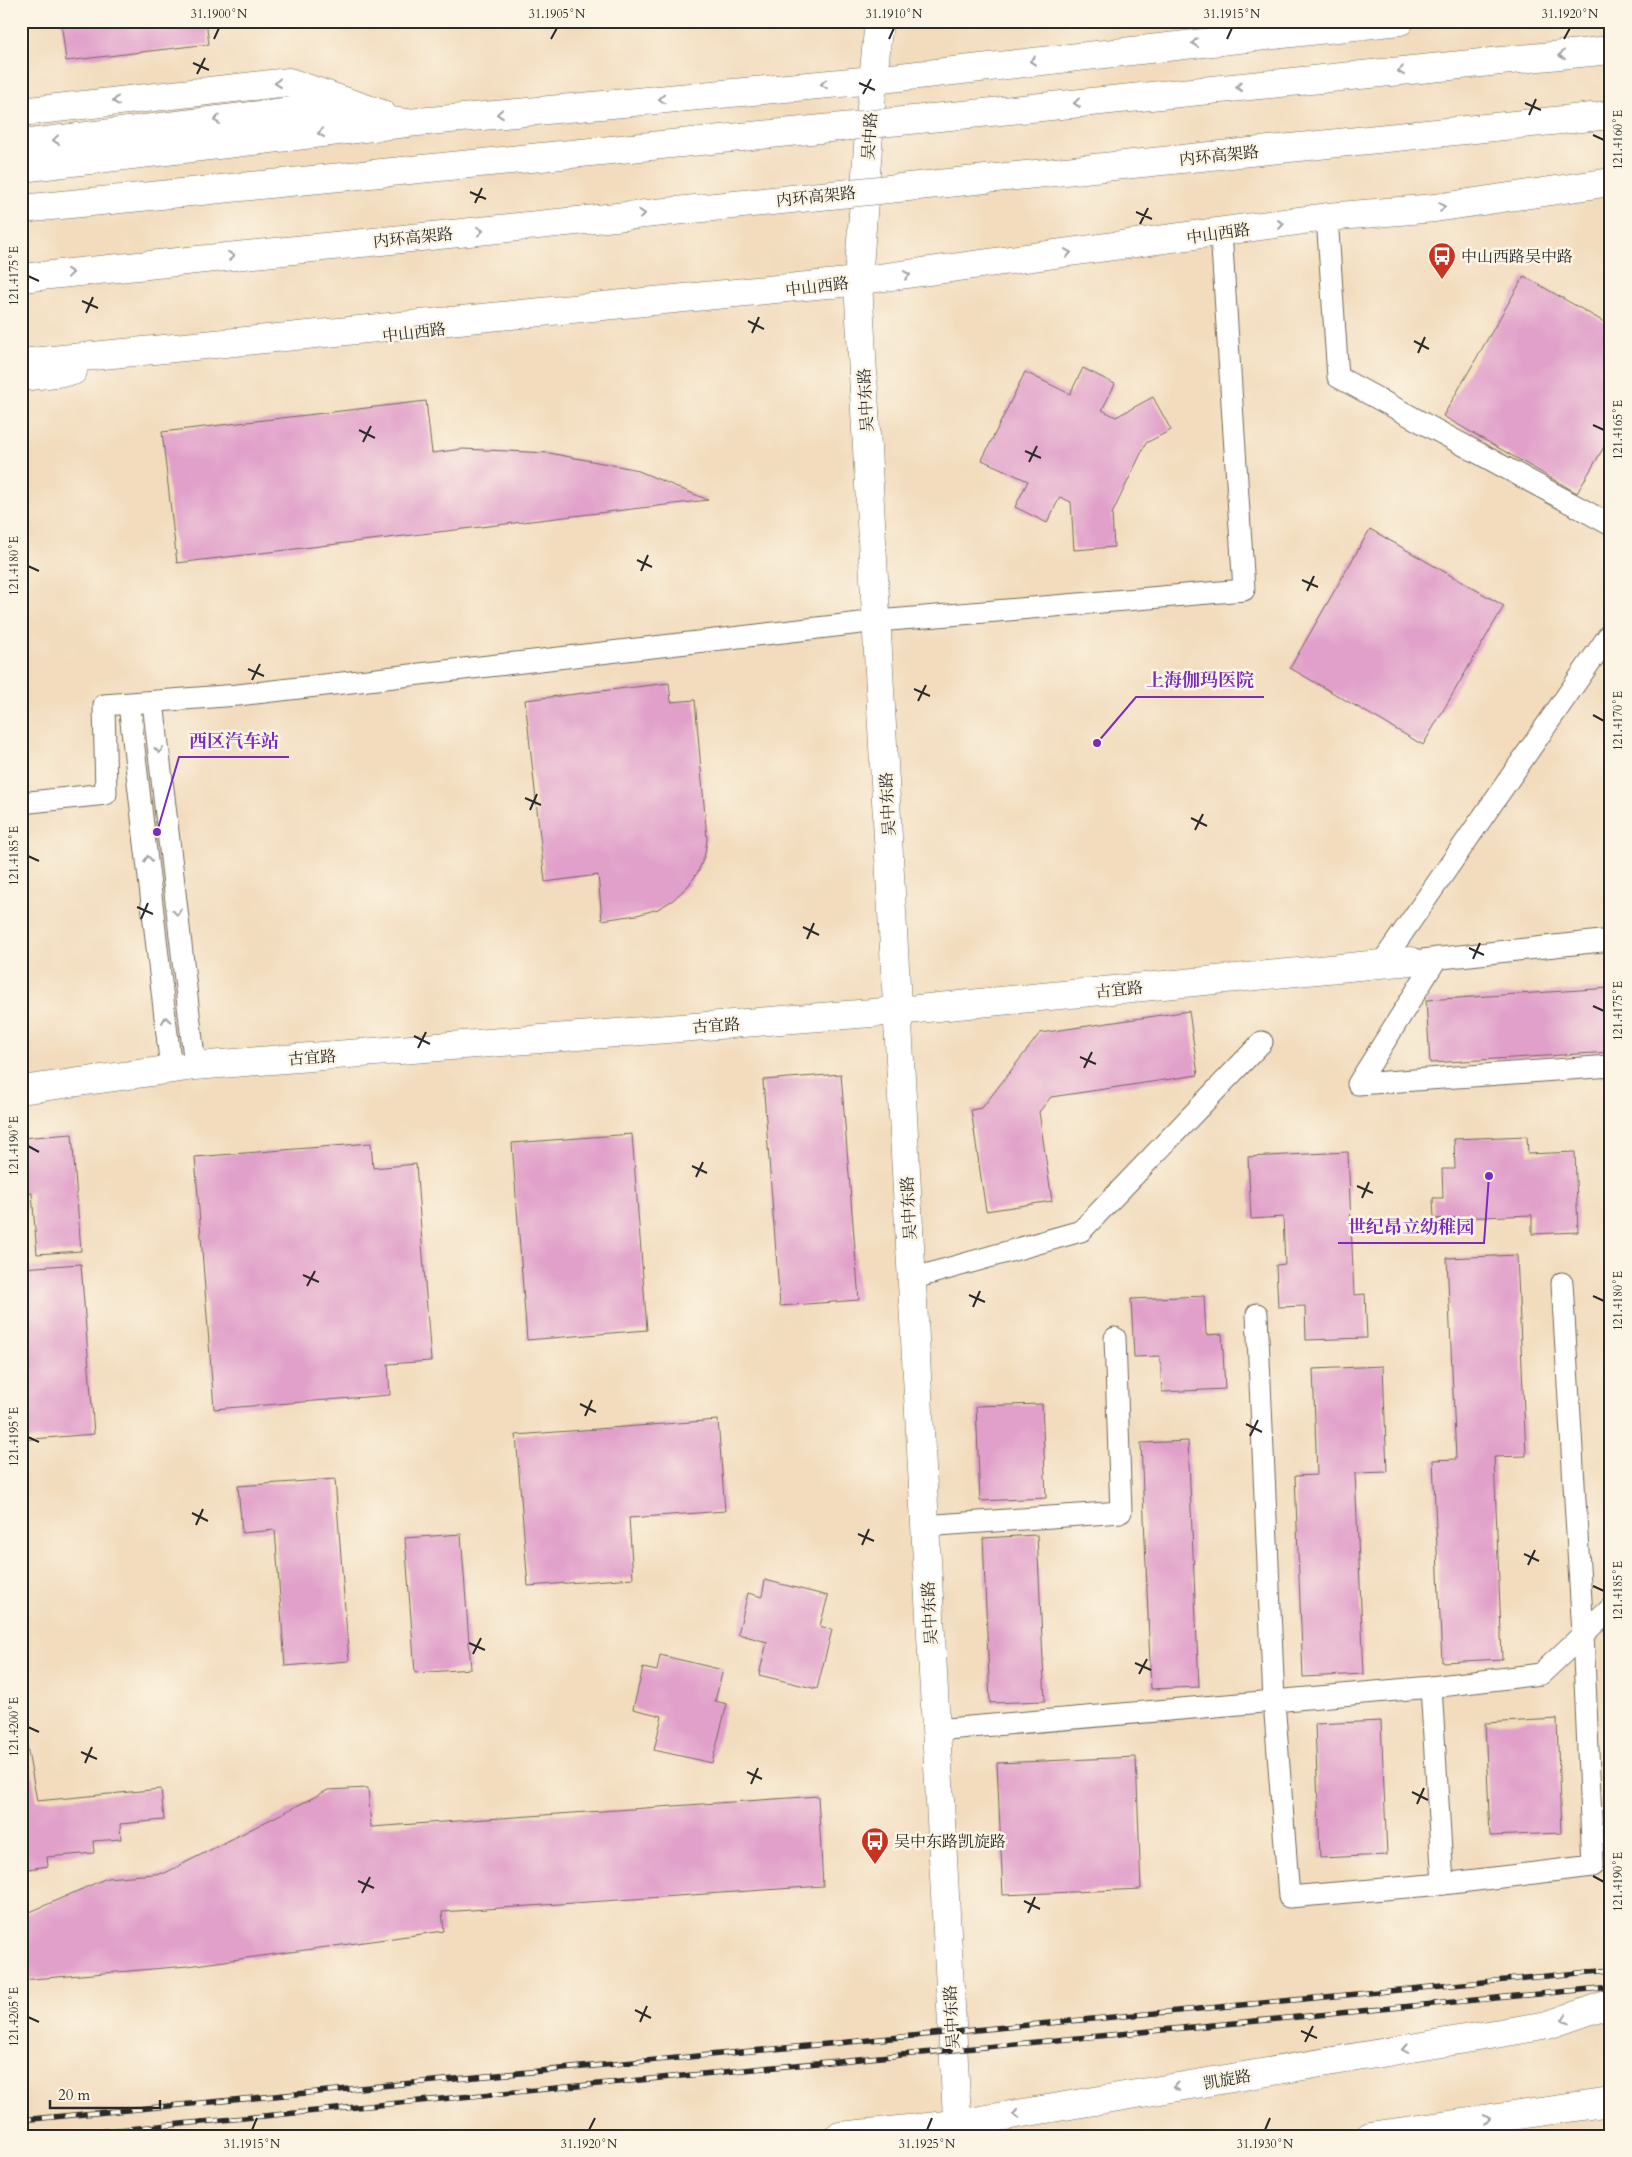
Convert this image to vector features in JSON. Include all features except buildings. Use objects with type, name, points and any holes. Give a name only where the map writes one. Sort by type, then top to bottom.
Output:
[{"type":"main road","name":"吴中路","points":[[858,281],[879,21]]},
{"type":"main road","points":[[21,168],[407,123],[873,80],[1400,21]]},
{"type":"main road","points":[[21,209],[1611,50]]},
{"type":"main road","points":[[21,112],[289,82],[407,123]]},
{"type":"main road","points":[[21,144],[300,110],[407,123]]},
{"type":"main road","name":"内环高架路","points":[[21,278],[1611,115]]},
{"type":"main road","name":"中山西路","points":[[21,377],[858,281],[1327,218],[1435,208],[1611,182]]},
{"type":"main road","points":[[21,364],[858,281]]},
{"type":"main road","name":"吴中东路","points":[[858,281],[878,621],[957,2130]]},
{"type":"main road","name":"古宜路","points":[[21,1090],[183,1067],[897,1011],[1424,959]]},
{"type":"main road","name":"凯旋路","points":[[840,2136],[957,2130],[1548,2025],[1611,2003]]},
{"type":"main road","points":[[1370,2136],[1611,2102]]},
{"type":"lane","points":[[1327,218],[1338,377],[1611,525]]},
{"type":"lane","points":[[21,803],[106,794],[104,705],[238,694],[878,621],[1244,590],[1221,232]]},
{"type":"lane","points":[[1381,964],[1611,632]]},
{"type":"lane","points":[[153,702],[183,1067]]},
{"type":"lane","points":[[129,704],[183,1067]]},
{"type":"lane","points":[[1611,940],[1424,959],[1358,1084],[1611,1066]]},
{"type":"lane","points":[[911,1279],[1081,1231],[1262,1042]]},
{"type":"lane","points":[[1257,1314],[1274,1702],[1290,1897],[1443,1884],[1593,1866],[1583,1634],[1562,1283]]},
{"type":"lane","points":[[924,1526],[1121,1512],[1115,1338]]},
{"type":"lane","points":[[935,1730],[1274,1702],[1541,1674],[1611,1608]]},
{"type":"lane","points":[[1431,1687],[1443,1884]]},
{"type":"railway","points":[[21,2120],[1611,1970]]},
{"type":"railway","points":[[55,2136],[1611,1987]]},
{"type":"place","name":"中山西路吴中路","points":[[1442,280]]},
{"type":"place","name":"上海伽玛医院","points":[[1097,743]]},
{"type":"place","name":"西区汽车站","points":[[157,832]]},
{"type":"place","name":"世纪昂立幼稚园","points":[[1489,1176]]},
{"type":"place","name":"吴中东路凯旋路","points":[[875,1865]]}]
